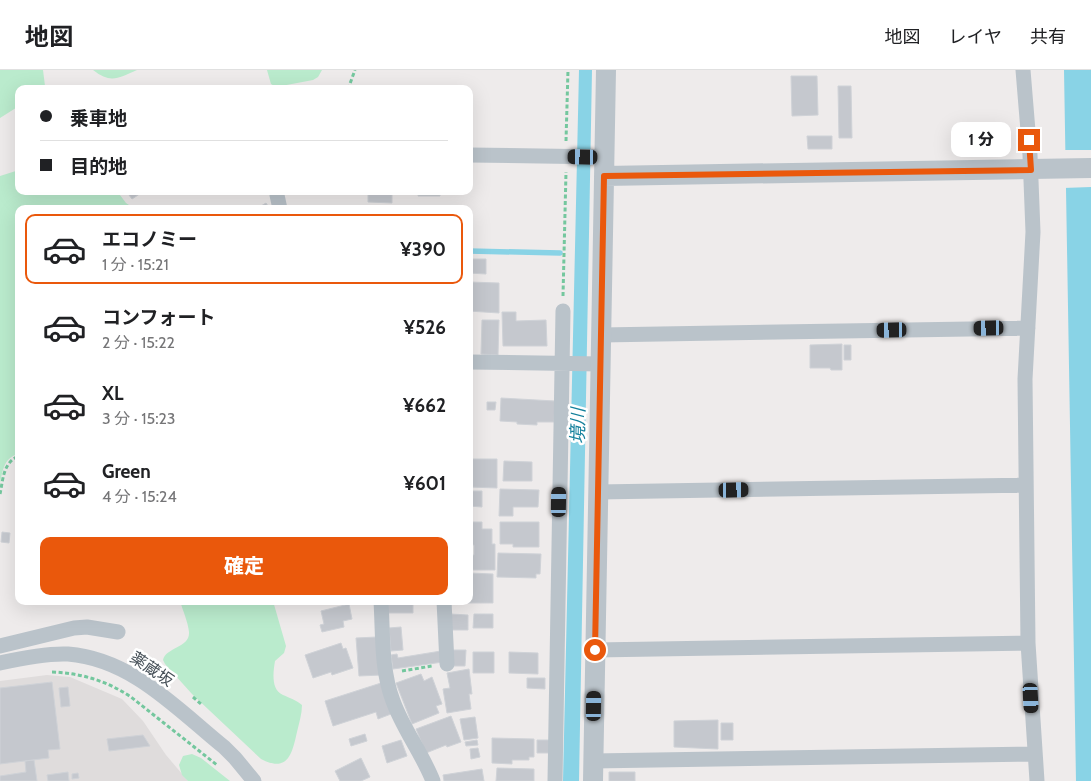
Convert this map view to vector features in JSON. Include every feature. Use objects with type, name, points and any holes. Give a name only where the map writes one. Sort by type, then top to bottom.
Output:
[{"type":"street","points":[[593,781],[598,492],[595,364],[601,335],[601,163],[606,70]]},
{"type":"street","points":[[1023,70],[1039,169],[1025,379],[1028,643],[1037,781]]},
{"type":"street","points":[[473,155],[569,156],[601,163],[1039,169],[1091,168]]},
{"type":"street","points":[[555,781],[565,363],[563,311]]},
{"type":"street","points":[[601,335],[1028,328]]},
{"type":"street","points":[[473,362],[595,364]]},
{"type":"street","points":[[598,492],[1026,485]]},
{"type":"street","points":[[381,605],[386,673],[393,701],[428,767],[433,781]]},
{"type":"street","points":[[444,605],[447,664]]},
{"type":"street","points":[[0,646],[74,628],[86,627],[118,632]]},
{"type":"street","points":[[595,650],[1028,643]]},
{"type":"street","name":"薬蔵坂","points":[[0,664],[36,656],[68,654],[114,665],[142,680],[216,741],[235,758],[254,781]]},
{"type":"street","points":[[593,761],[1035,754]]},
{"type":"path","points":[[349,85],[355,70]]},
{"type":"path","points":[[563,311],[569,156],[568,70]]},
{"type":"path","points":[[0,494],[6,467],[10,461],[15,458]]},
{"type":"path","points":[[386,673],[447,664]]},
{"type":"path","points":[[47,672],[78,675],[107,683],[119,689],[218,766]]},
{"type":"shaded area","points":[[47,675],[70,677],[122,699],[143,721],[166,755],[188,781],[0,781],[0,681]]},
{"type":"green space","points":[[0,70],[43,70],[45,85],[15,85],[15,109],[0,118]]},
{"type":"green space","points":[[93,70],[137,70],[119,77],[110,78]]},
{"type":"green space","points":[[267,70],[322,70],[318,77],[313,80],[287,85],[271,84]]},
{"type":"green space","points":[[15,171],[15,195],[120,195],[129,205],[15,205],[15,456],[7,461],[0,483],[0,176]]},
{"type":"green space","points":[[181,605],[274,605],[286,646],[284,653],[275,661],[273,676],[276,689],[279,693],[302,705],[291,754],[283,762],[277,764],[261,759],[192,694],[165,664],[163,660],[168,652],[186,641],[189,632]]},
{"type":"green space","points":[[192,754],[201,758],[230,781],[188,781],[182,775],[179,765],[183,756]]},
{"type":"water","name":"境川","points":[[579,70],[592,70],[579,781],[563,781]]},
{"type":"water","points":[[1064,70],[1091,70],[1091,781],[1076,781]]},
{"type":"pier","points":[[1063,150],[1091,150],[1091,187],[1063,188]]},
{"type":"building","points":[[791,76],[817,76],[818,115],[792,116]]},
{"type":"building","points":[[838,86],[851,86],[852,138],[839,138]]},
{"type":"building","points":[[807,136],[832,136],[832,149],[808,149]]},
{"type":"building","points":[[129,195],[138,195],[132,199]]},
{"type":"building","points":[[368,195],[392,195],[392,203],[368,202]]},
{"type":"building","points":[[418,195],[440,195],[440,196]]},
{"type":"building","points":[[473,259],[486,259],[486,274],[473,273]]},
{"type":"building","points":[[473,282],[499,283],[499,313],[473,311]]},
{"type":"building","points":[[502,312],[516,312],[516,321],[546,320],[547,346],[503,346]]},
{"type":"building","points":[[482,320],[499,320],[498,355],[481,354]]},
{"type":"building","points":[[842,344],[842,370],[810,368],[810,345]]},
{"type":"building","points":[[844,345],[851,345],[851,360],[844,360]]},
{"type":"building","points":[[501,398],[555,401],[554,422],[537,422],[537,425],[500,421]]},
{"type":"building","points":[[487,402],[496,402],[495,410],[487,410]]},
{"type":"building","points":[[473,459],[497,459],[497,488],[473,487]]},
{"type":"building","points":[[504,461],[532,462],[532,481],[503,481]]},
{"type":"building","points":[[500,489],[539,490],[538,507],[513,507],[513,516],[499,516]]},
{"type":"building","points":[[473,491],[482,491],[482,507],[473,506]]},
{"type":"building","points":[[473,522],[482,522],[482,529],[492,529],[492,544],[495,544],[495,570],[473,570]]},
{"type":"building","points":[[500,522],[539,522],[539,547],[513,547],[513,544],[500,544]]},
{"type":"building","points":[[2,532],[10,533],[9,543],[1,542]]},
{"type":"building","points":[[498,553],[541,554],[540,574],[536,574],[536,578],[497,577]]},
{"type":"building","points":[[473,573],[493,574],[493,603],[473,603]]},
{"type":"building","points":[[349,605],[352,619],[343,621],[344,627],[322,632],[320,625],[324,624],[321,611]]},
{"type":"building","points":[[388,605],[413,605],[413,613],[388,613]]},
{"type":"building","points":[[451,614],[468,615],[468,630],[451,630]]},
{"type":"building","points":[[474,614],[493,614],[493,628],[473,628]]},
{"type":"building","points":[[401,627],[403,650],[391,651],[389,628]]},
{"type":"building","points":[[377,637],[381,675],[359,676],[356,638]]},
{"type":"building","points":[[341,643],[343,649],[346,648],[353,668],[332,675],[331,672],[313,678],[305,655]]},
{"type":"building","points":[[452,650],[466,650],[465,666],[451,666]]},
{"type":"building","points":[[441,651],[443,662],[393,669],[391,655],[397,654],[398,658]]},
{"type":"building","points":[[473,652],[494,652],[494,673],[473,673]]},
{"type":"building","points":[[509,652],[538,653],[538,674],[509,673]]},
{"type":"building","points":[[469,669],[472,694],[469,694],[471,709],[447,713],[443,689],[450,688],[447,673]]},
{"type":"building","points":[[421,674],[424,681],[432,677],[442,704],[436,706],[439,713],[412,724],[396,683]]},
{"type":"building","points":[[527,678],[545,678],[545,689],[527,688]]},
{"type":"building","points":[[52,682],[60,749],[48,750],[49,758],[0,764],[0,688]]},
{"type":"building","points":[[381,683],[391,714],[378,719],[376,712],[333,726],[325,701]]},
{"type":"building","points":[[68,687],[70,706],[61,707],[59,688]]},
{"type":"building","points":[[451,716],[461,742],[447,747],[446,745],[426,753],[416,729]]},
{"type":"building","points":[[475,717],[478,738],[464,740],[460,719]]},
{"type":"building","points":[[718,720],[718,749],[674,747],[674,721]]},
{"type":"building","points":[[721,723],[733,723],[733,740],[721,740]]},
{"type":"building","points":[[365,734],[367,741],[351,746],[349,739]]},
{"type":"building","points":[[143,735],[150,746],[109,751],[107,739]]},
{"type":"building","points":[[492,738],[534,739],[534,757],[529,757],[529,760],[512,760],[512,764],[492,763]]},
{"type":"building","points":[[401,740],[407,756],[387,763],[382,746]]},
{"type":"building","points":[[477,740],[478,745],[466,746],[465,742]]},
{"type":"building","points":[[537,740],[551,740],[551,753],[537,753]]},
{"type":"building","points":[[478,748],[480,757],[471,759],[470,749]]},
{"type":"building","points":[[361,758],[370,777],[361,781],[340,781],[335,771]]},
{"type":"building","points":[[34,760],[37,781],[0,781],[0,776],[26,772],[25,761]]},
{"type":"building","points":[[497,768],[534,769],[534,781],[496,781]]},
{"type":"building","points":[[482,769],[484,781],[444,781],[443,775]]},
{"type":"building","points":[[68,772],[69,781],[48,781],[47,775]]},
{"type":"building","points":[[609,772],[635,772],[635,781],[609,781]]},
{"type":"building","points":[[78,773],[79,778],[72,779],[72,774]]},
{"type":"waterway","points":[[473,251],[560,253]]},
{"type":"route","points":[[595,650],[604,176],[1031,170],[1029,140]]}]
